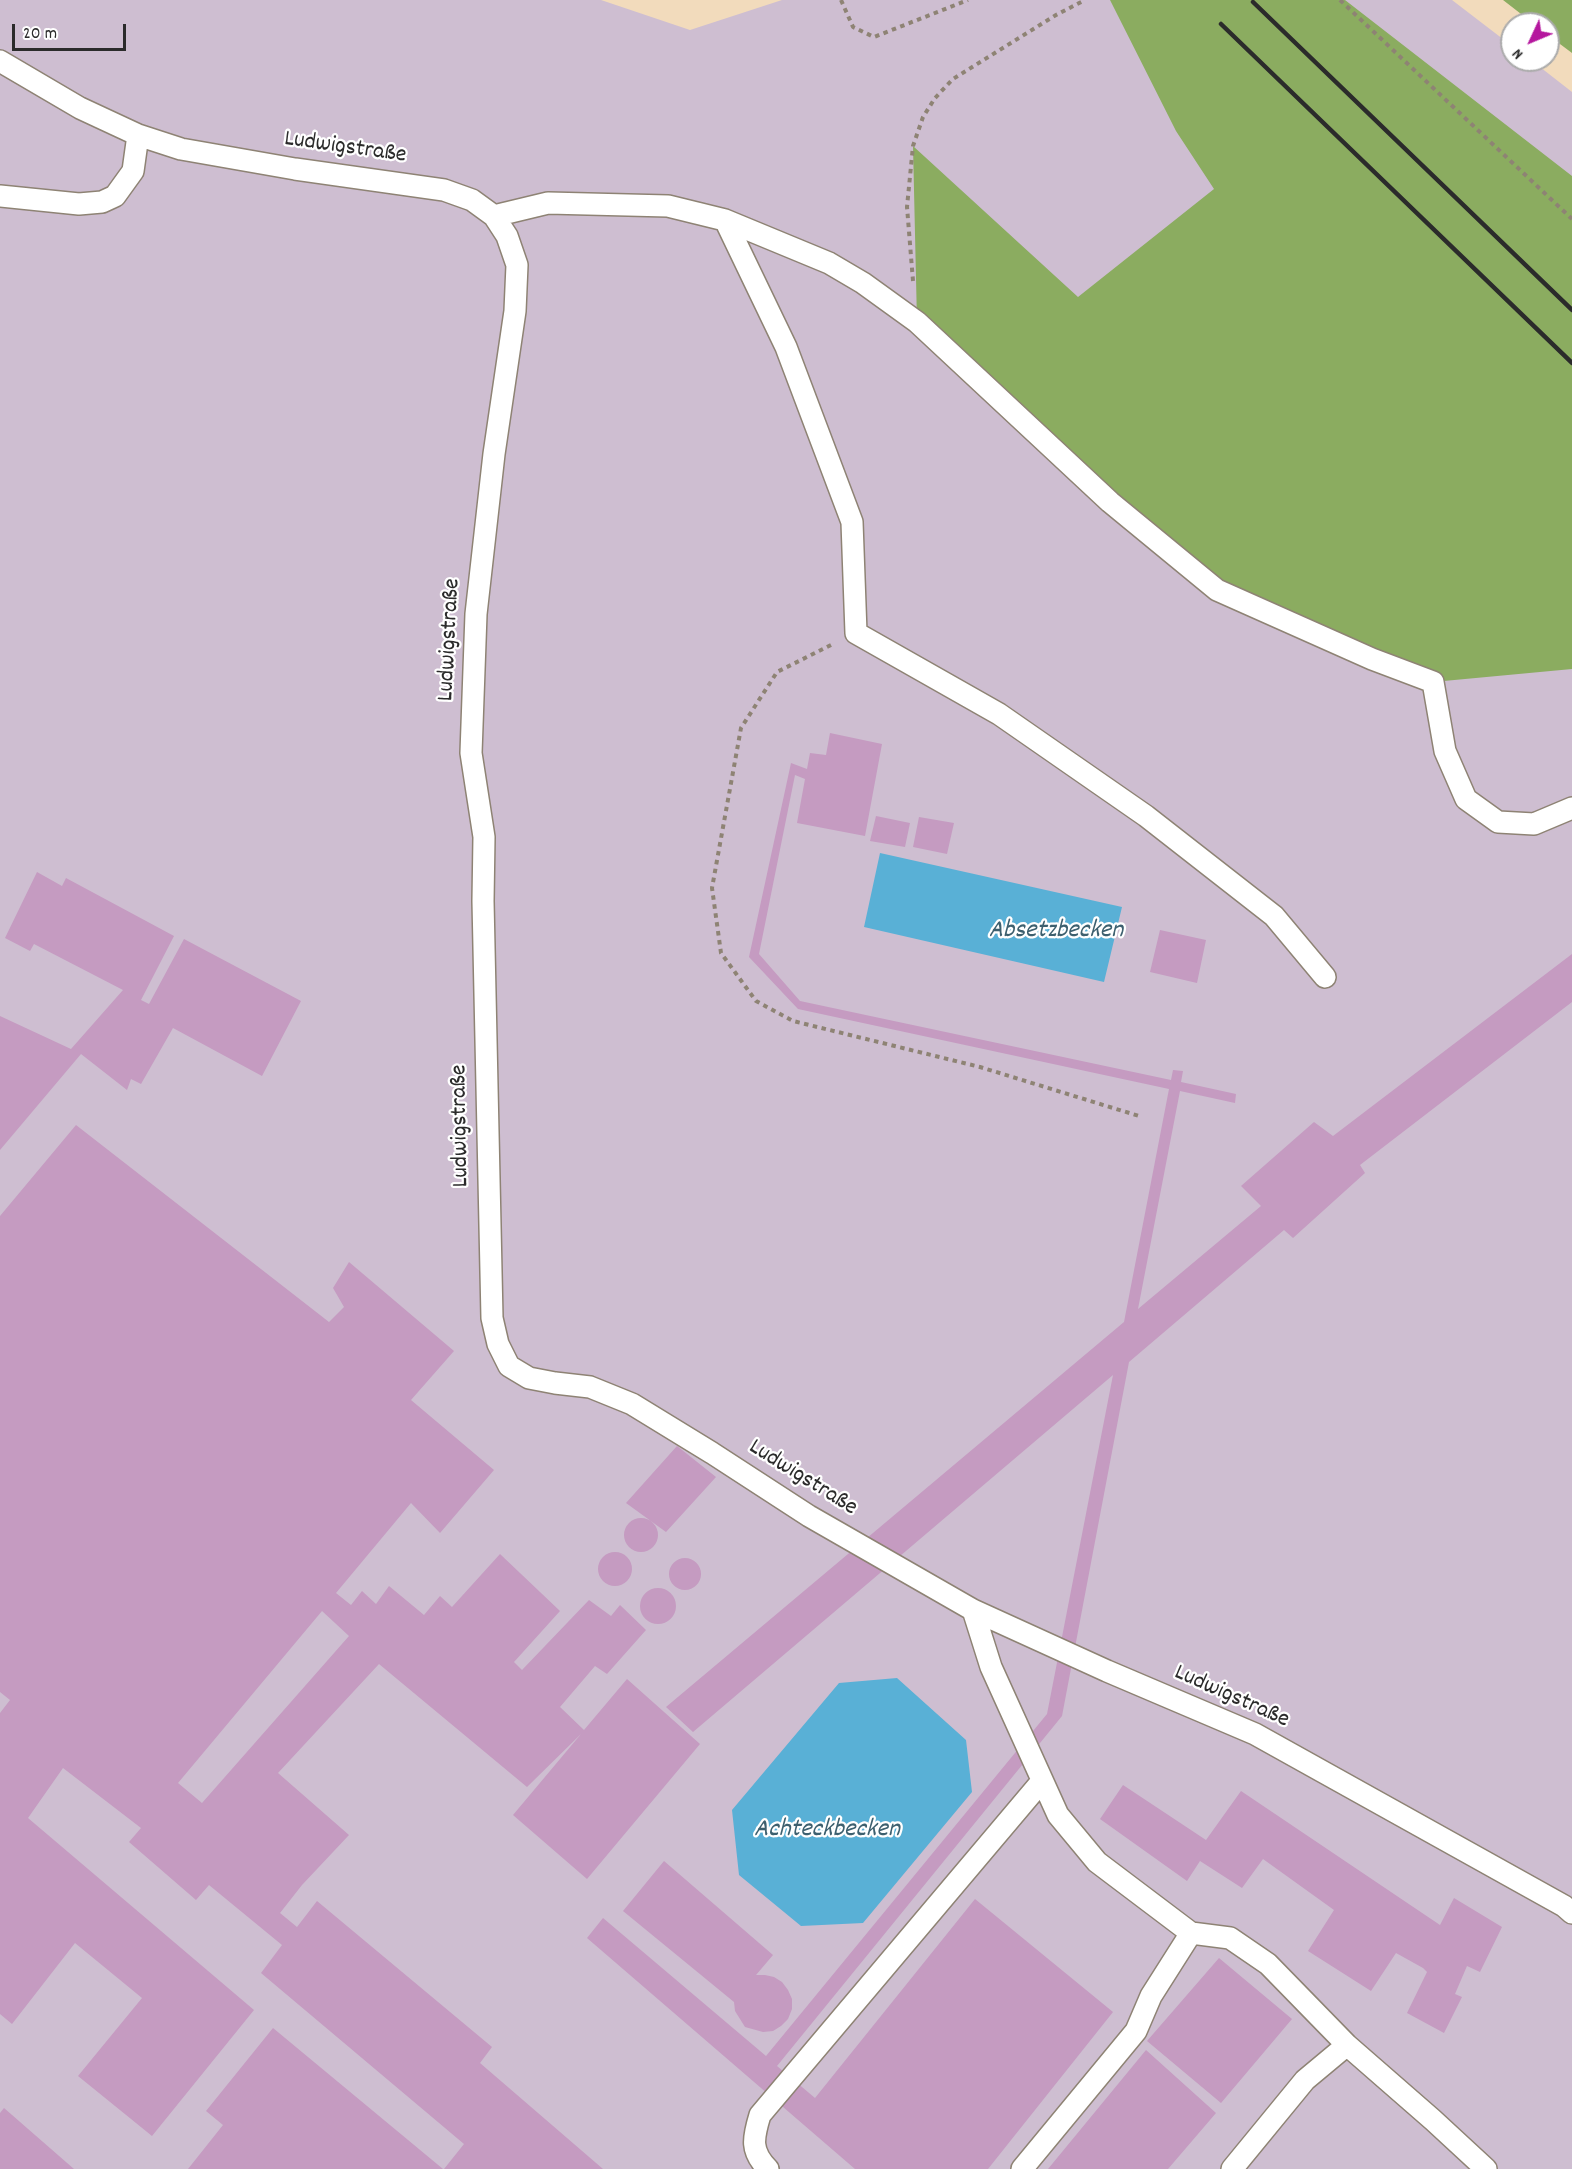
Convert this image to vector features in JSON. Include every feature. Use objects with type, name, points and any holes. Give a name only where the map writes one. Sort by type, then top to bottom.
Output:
[{"type":"lane","name":"Ludwigstraße","points":[[0,61],[80,108],[138,135],[192,151],[295,169],[444,190],[472,200],[494,216],[507,236],[517,265],[515,311],[494,454],[476,614],[471,753],[484,837],[483,902],[492,1318],[498,1344],[510,1366],[529,1378],[590,1387],[632,1404],[809,1516],[974,1610],[1107,1671],[1255,1734],[1455,1844],[1564,1906],[1572,1913]]},
{"type":"lane","points":[[0,196],[79,204],[102,202],[115,196],[133,171],[138,135]]},
{"type":"lane","points":[[494,216],[548,202],[668,206],[725,220],[829,263],[917,322],[1110,502],[1217,590],[1372,659],[1433,682],[1445,751],[1466,799],[1498,822],[1534,824],[1572,808]]},
{"type":"lane","points":[[725,220],[786,346],[852,522],[856,633],[999,714],[1146,816],[1274,916],[1325,977]]},
{"type":"lane","points":[[974,1610],[991,1667],[1058,1815],[1097,1862],[1191,1933],[1230,1938],[1268,1964],[1347,2045],[1486,2169]]},
{"type":"lane","points":[[768,2169],[760,2161],[753,2140],[760,2115],[1042,1781]]},
{"type":"lane","points":[[1022,2169],[1136,2031],[1151,1996],[1191,1933]]},
{"type":"lane","points":[[1232,2169],[1305,2080],[1347,2045]]},
{"type":"path","points":[[841,0],[853,27],[874,36],[968,0]]},
{"type":"path","points":[[917,322],[907,207],[913,146],[922,117],[935,98],[953,79],[1084,0]]},
{"type":"path","points":[[1340,0],[1572,219]]},
{"type":"path","points":[[856,633],[777,672],[741,728],[712,888],[721,953],[756,1001],[793,1021],[980,1067],[1139,1116]]},
{"type":"shaded area","points":[[0,0],[601,0],[690,30],[782,0],[1452,0],[1500,37],[1500,72],[1546,72],[1572,92],[1572,2169],[0,2169]]},
{"type":"green space","points":[[1110,0],[1345,0],[1572,176],[1572,669],[1433,682],[1217,590],[917,322],[913,146],[1078,297],[1214,189],[1176,131]]},
{"type":"green space","points":[[1503,0],[1572,0],[1572,53],[1560,44],[1560,12],[1518,12]]},
{"type":"water","name":"Absetzbecken","points":[[880,853],[1122,907],[1104,982],[864,927]]},
{"type":"water","name":"Achteckbecken","points":[[897,1678],[966,1740],[972,1792],[863,1923],[801,1926],[739,1875],[732,1810],[839,1683]]},
{"type":"building","points":[[830,733],[882,744],[865,836],[797,823],[805,779],[795,775],[759,954],[800,1001],[1171,1080],[1173,1070],[1183,1071],[1181,1082],[1236,1094],[1235,1103],[1180,1091],[1138,1309],[1261,1206],[1241,1186],[1314,1122],[1333,1136],[1572,954],[1572,1002],[1360,1165],[1365,1173],[1293,1238],[1284,1230],[1129,1362],[1062,1716],[777,2066],[815,2098],[975,1899],[1113,2012],[988,2169],[855,2169],[587,1938],[603,1918],[766,2056],[1047,1714],[1113,1375],[693,1732],[666,1707],[1124,1322],[1169,1089],[798,1009],[749,957],[791,763],[807,769],[810,753],[826,755]]},
{"type":"building","points":[[876,816],[910,823],[905,847],[870,841]]},
{"type":"building","points":[[919,817],[954,823],[947,854],[913,847]]},
{"type":"building","points":[[37,872],[62,886],[66,878],[174,936],[141,1000],[149,1004],[184,939],[301,1001],[262,1076],[173,1028],[141,1084],[131,1079],[127,1090],[81,1054],[0,1150],[0,1016],[71,1049],[123,990],[34,944],[30,951],[5,938]]},
{"type":"building","points":[[1160,930],[1206,940],[1197,983],[1150,972]]},
{"type":"building","points":[[76,1125],[329,1322],[344,1307],[333,1288],[349,1262],[454,1351],[411,1400],[494,1470],[440,1533],[411,1503],[336,1593],[351,1605],[362,1591],[376,1604],[389,1586],[424,1615],[440,1596],[452,1607],[500,1554],[560,1611],[514,1662],[522,1670],[589,1600],[611,1616],[620,1605],[646,1630],[607,1674],[595,1666],[560,1707],[584,1730],[627,1679],[700,1744],[587,1879],[513,1815],[581,1734],[527,1787],[379,1664],[278,1773],[349,1835],[302,1885],[280,1913],[297,1927],[317,1901],[492,2047],[480,2063],[603,2169],[444,2169],[464,2144],[261,1973],[282,1945],[209,1885],[196,1900],[129,1842],[141,1828],[63,1768],[28,1818],[254,2010],[152,2136],[78,2076],[142,1998],[75,1943],[12,2024],[0,2014],[0,1713],[10,1700],[0,1692],[0,1216]],"holes":[[[322,1611],[349,1636],[202,1803],[178,1783]]]},
{"type":"building","points":[[677,1446],[716,1477],[666,1532],[626,1503]]},
{"type":"building","points":[[641,1518],[653,1523],[658,1535],[653,1547],[641,1552],[629,1547],[624,1535],[629,1523]]},
{"type":"building","points":[[615,1552],[627,1557],[632,1569],[627,1581],[615,1586],[603,1581],[598,1569],[603,1557]]},
{"type":"building","points":[[685,1558],[697,1562],[701,1574],[697,1586],[685,1590],[673,1586],[669,1574],[673,1562]]},
{"type":"building","points":[[658,1588],[670,1594],[676,1606],[670,1618],[658,1624],[646,1618],[640,1606],[646,1594]]},
{"type":"building","points":[[1123,1785],[1206,1840],[1241,1791],[1440,1925],[1454,1898],[1502,1927],[1480,1972],[1467,1966],[1455,1994],[1462,1997],[1444,2033],[1407,2013],[1427,1972],[1423,1968],[1396,1953],[1371,1991],[1308,1951],[1334,1910],[1263,1859],[1242,1888],[1200,1861],[1187,1881],[1100,1819]]},
{"type":"building","points":[[664,1861],[773,1955],[756,1975],[774,1977],[788,1990],[792,1999],[792,2009],[788,2019],[781,2026],[773,2031],[763,2032],[745,2027],[735,2011],[734,2002],[623,1911]]},
{"type":"building","points":[[1219,1958],[1292,2019],[1221,2103],[1147,2041]]},
{"type":"building","points":[[273,2028],[443,2169],[188,2169],[223,2125],[206,2111]]},
{"type":"building","points":[[1146,2050],[1216,2113],[1168,2169],[1048,2169]]},
{"type":"building","points":[[4,2108],[74,2169],[0,2169],[0,2113]]},
{"type":"railway","points":[[1253,2],[1572,310]]},
{"type":"railway","points":[[1221,24],[1572,363]]}]
